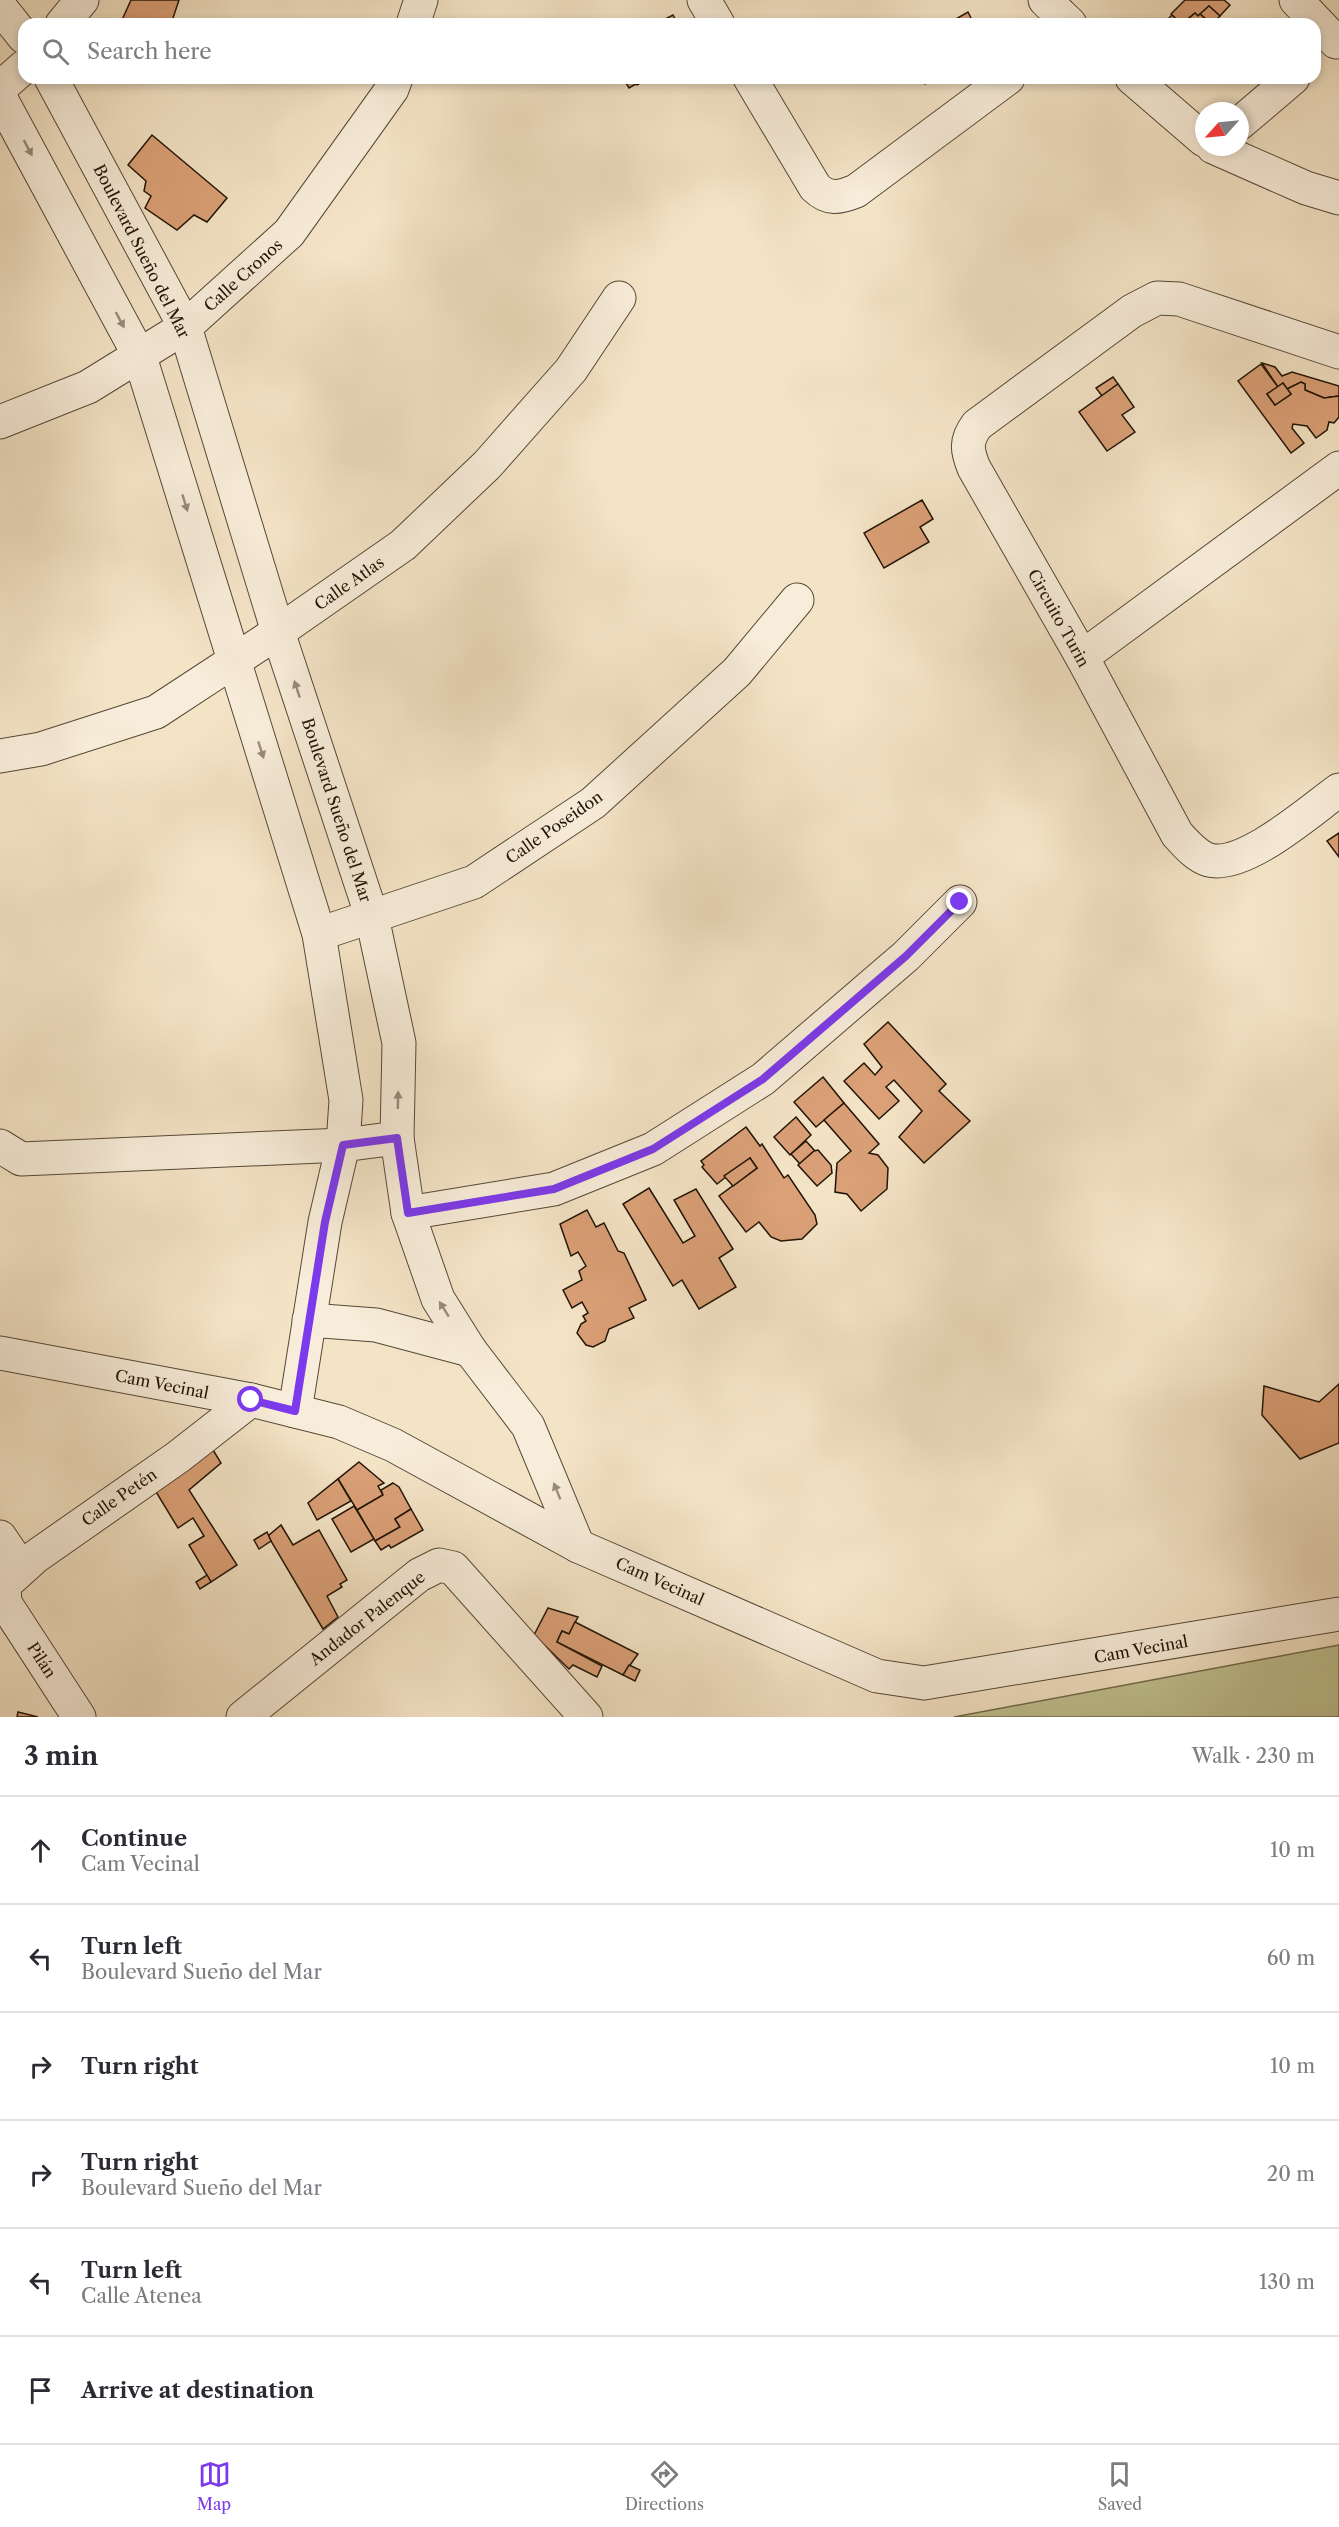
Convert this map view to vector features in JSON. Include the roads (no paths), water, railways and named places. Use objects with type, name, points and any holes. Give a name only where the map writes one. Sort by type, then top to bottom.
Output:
[{"type":"street","points":[[67,18],[82,0]]},
{"type":"street","points":[[415,18],[421,0]]},
{"type":"street","points":[[704,0],[714,18]]},
{"type":"street","points":[[1045,0],[1064,18]]},
{"type":"street","points":[[1296,0],[1309,18]]},
{"type":"street","points":[[0,7],[18,30]]},
{"type":"street","points":[[1321,35],[1330,47]]},
{"type":"street","points":[[0,88],[18,72]]},
{"type":"street","name":"Boulevard Sueño del Mar","points":[[54,84],[184,327],[278,632],[372,917],[399,1043],[397,1138],[408,1213],[438,1299],[470,1350],[528,1426],[578,1546]]},
{"type":"street","name":"Calle Cronos","points":[[0,422],[88,387],[140,357],[184,327],[289,233],[394,84]]},
{"type":"street","points":[[754,84],[815,187],[832,197],[842,197],[856,191],[1000,84]]},
{"type":"street","points":[[1139,84],[1195,132]]},
{"type":"street","points":[[1249,115],[1286,84]]},
{"type":"street","points":[[0,97],[140,357],[233,663],[319,934],[346,1100],[343,1145],[325,1222],[295,1411]]},
{"type":"street","points":[[1233,156],[1306,188],[1339,198]]},
{"type":"street","name":"Calle Atlas","points":[[0,756],[41,749],[156,712],[233,663],[403,545],[487,465],[571,370],[619,298]]},
{"type":"street","name":"Circuito Turin","points":[[1339,352],[1179,299],[1157,298],[1132,311],[977,425],[968,442],[974,468],[1082,657],[1177,834],[1193,851],[1209,860],[1228,860],[1244,855],[1286,830],[1339,789]]},
{"type":"street","points":[[1082,657],[1339,468]]},
{"type":"street","name":"Calle Poseidon","points":[[319,934],[474,882],[593,803],[737,672],[797,600]]},
{"type":"street","points":[[408,1213],[554,1189],[653,1149],[763,1079],[906,956],[960,902]]},
{"type":"street","points":[[0,1146],[21,1159],[343,1145],[397,1138]]},
{"type":"street","points":[[309,1320],[376,1325],[470,1350]]},
{"type":"street","name":"Cam Vecinal","points":[[0,1353],[251,1400],[339,1422],[393,1445],[578,1546],[877,1676],[924,1683],[1339,1614]]},
{"type":"street","name":"Calle Petén","points":[[6,1603],[4,1585],[21,1568],[178,1457],[251,1400]]},
{"type":"street","points":[[0,1537],[21,1568]]},
{"type":"street","name":"Andador Palenque","points":[[243,1717],[419,1575],[440,1565],[453,1568],[586,1717]]},
{"type":"street","name":"Pilán","points":[[6,1603],[79,1717]]}]
